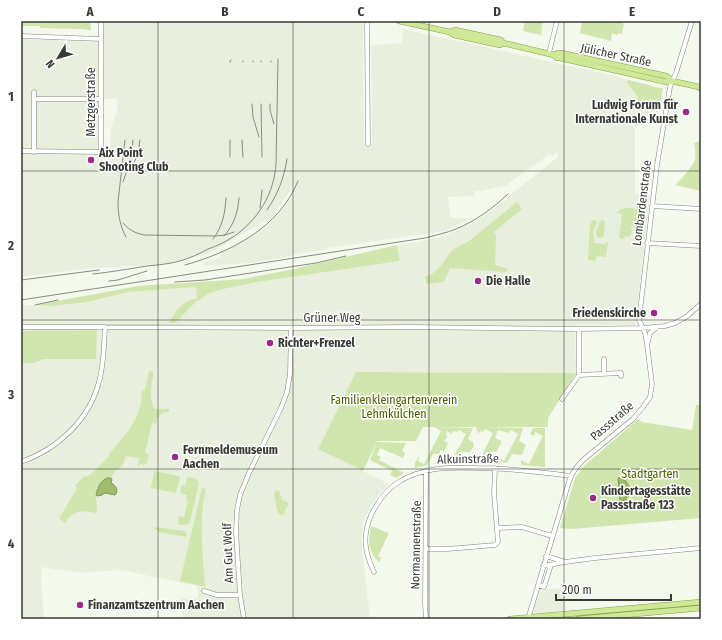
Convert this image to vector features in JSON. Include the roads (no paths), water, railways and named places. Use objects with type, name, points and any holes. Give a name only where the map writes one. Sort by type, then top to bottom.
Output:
[{"type":"main road","name":"Jülicher Straße","points":[[399,21],[450,32],[455,30],[501,40],[503,43],[552,54],[557,58],[665,82],[672,81],[700,87]]},
{"type":"main road","points":[[510,619],[701,602]]},
{"type":"main road","points":[[578,619],[616,617],[701,608]]},
{"type":"street","name":"Metzgerstraße","points":[[21,151],[101,152],[100,21]]},
{"type":"street","points":[[368,21],[368,144]]},
{"type":"street","points":[[552,54],[557,21]]},
{"type":"street","name":"Lombardenstraße","points":[[642,328],[639,320],[647,243],[659,154],[672,81],[676,73],[692,21]]},
{"type":"street","points":[[21,36],[101,38]]},
{"type":"street","points":[[34,92],[34,152]]},
{"type":"street","points":[[34,99],[100,99]]},
{"type":"street","points":[[652,206],[701,209]]},
{"type":"street","points":[[647,243],[701,246]]},
{"type":"street","points":[[642,328],[665,326],[675,323],[686,317],[701,304]]},
{"type":"street","name":"Grüner Weg","points":[[21,327],[642,328]]},
{"type":"street","points":[[21,462],[42,453],[60,441],[76,425],[86,412],[99,383],[103,358],[105,327]]},
{"type":"street","points":[[647,344],[650,333],[657,327]]},
{"type":"street","name":"Am Gut Wolf","points":[[244,619],[240,595],[236,532],[240,495],[287,392],[290,374],[290,328]]},
{"type":"street","name":"Passstraße","points":[[528,618],[571,476],[583,460],[633,418],[650,397],[652,384],[646,338],[642,328]]},
{"type":"street","points":[[562,399],[579,375],[579,329]]},
{"type":"street","points":[[604,359],[604,374]]},
{"type":"street","points":[[579,375],[621,373],[621,376]]},
{"type":"street","name":"Alkuinstraße","points":[[374,572],[365,549],[368,524],[375,508],[388,490],[396,483],[408,477],[438,468],[456,467],[524,470],[571,476]]},
{"type":"street","points":[[426,549],[447,549],[495,545],[498,542],[494,493],[495,468]]},
{"type":"street","name":"Normannenstraße","points":[[426,471],[426,619]]},
{"type":"street","points":[[497,528],[522,527],[552,536]]},
{"type":"street","points":[[543,566],[595,558],[701,548]]},
{"type":"street","points":[[546,556],[565,562]]},
{"type":"street","name":"Passstraße","points":[[538,584],[544,586],[551,565]]},
{"type":"street","name":"Am Gut Wolf","points":[[204,591],[217,594],[240,595]]},
{"type":"railway","points":[[93,274],[168,264],[184,260],[227,241],[250,223],[268,196],[275,175],[278,59]]},
{"type":"railway","points":[[252,104],[253,117],[259,137]]},
{"type":"railway","points":[[261,104],[262,157]]},
{"type":"railway","points":[[270,104],[274,124]]},
{"type":"railway","points":[[125,140],[118,211],[122,229],[126,237]]},
{"type":"railway","points":[[123,182],[131,159],[133,140]]},
{"type":"railway","points":[[133,165],[138,154],[140,140]]},
{"type":"railway","points":[[230,140],[230,157]]},
{"type":"railway","points":[[242,140],[243,157]]},
{"type":"railway","points":[[267,210],[280,186],[287,159]]},
{"type":"railway","points":[[185,265],[219,253],[252,236],[279,212],[290,198],[298,181]]},
{"type":"railway","points":[[260,208],[262,190]]},
{"type":"railway","points":[[21,300],[425,238],[463,226],[490,209],[508,194]]},
{"type":"railway","points":[[213,239],[223,219],[226,198]]},
{"type":"railway","points":[[224,236],[235,218],[239,198]]},
{"type":"railway","points":[[123,223],[132,231],[144,235],[215,236],[234,232]]},
{"type":"railway","points":[[175,282],[205,280],[316,263],[346,256]]},
{"type":"railway","points":[[21,280],[99,270]]},
{"type":"railway","points":[[109,281],[118,280],[147,271]]},
{"type":"railway","points":[[35,305],[58,300]]},
{"type":"place","name":"Ludwig Forum für Internationale Kunst","points":[[686,112]]},
{"type":"place","name":"Aix Point Shooting Club","points":[[91,160]]},
{"type":"place","name":"Die Halle","points":[[478,281]]},
{"type":"place","name":"Friedenskirche","points":[[654,313]]},
{"type":"place","name":"Richter+Frenzel","points":[[270,343]]},
{"type":"place","name":"Fernmeldemuseum Aachen","points":[[175,457]]},
{"type":"place","name":"Kindertagesstätte Passstraße 123","points":[[593,498]]},
{"type":"place","name":"Finanzamtszentrum Aachen","points":[[80,605]]},
{"type":"park label","name":"Familienkleingartenverein Lehmkülchen","points":[[394,407]]},
{"type":"park label","name":"Stadtgarten","points":[[650,474]]}]
